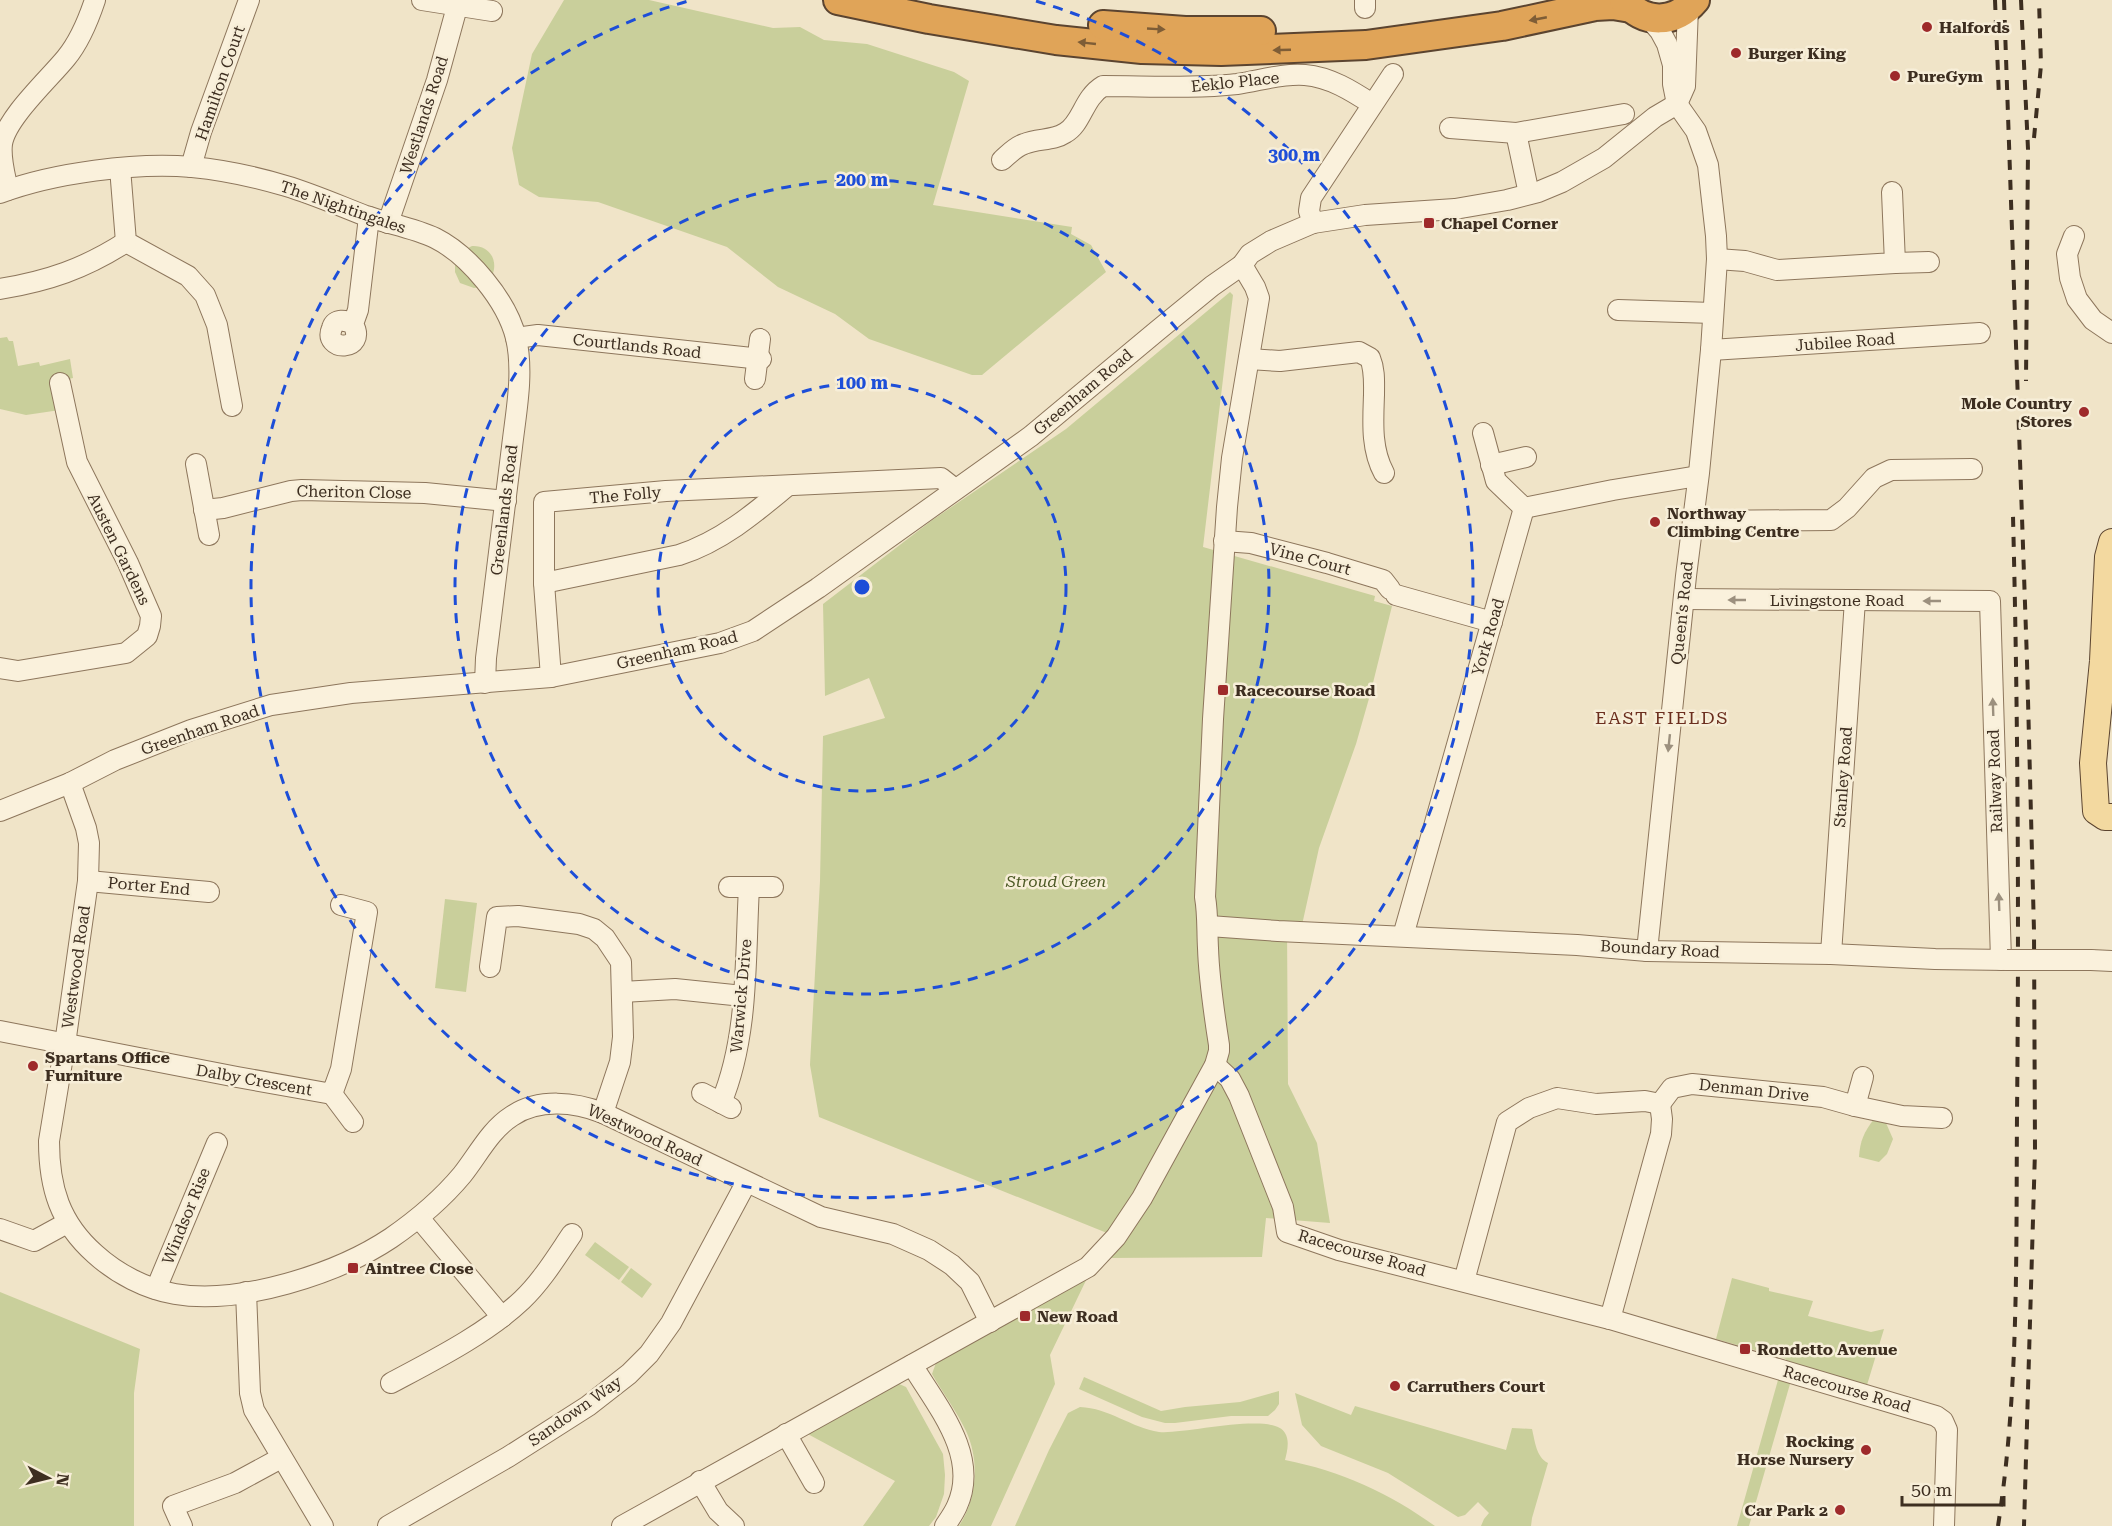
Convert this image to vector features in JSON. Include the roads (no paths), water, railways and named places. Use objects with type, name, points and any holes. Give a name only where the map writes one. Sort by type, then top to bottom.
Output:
[{"type":"highway","points":[[838,0],[929,19],[1056,40],[1142,49],[1221,51],[1376,44],[1502,26],[1594,6],[1613,5],[1665,18],[1673,16],[1691,4]]},
{"type":"highway","points":[[932,0],[1048,20],[1135,28],[1228,31],[1331,29],[1428,18],[1533,0]]},
{"type":"main road","points":[[2112,542],[2108,557],[2103,662],[2093,763],[2096,811],[2105,817],[2112,817]]},
{"type":"street","name":"The Nightingales","points":[[95,0],[79,40],[6,133],[2,142],[4,191],[62,177],[120,168],[191,167],[287,186],[369,217],[434,237],[461,256],[487,283],[501,305],[516,338]]},
{"type":"street","name":"Hamilton Court","points":[[191,167],[201,132],[249,0]]},
{"type":"street","points":[[422,0],[492,11]]},
{"type":"street","points":[[1677,104],[1685,86],[1691,4]]},
{"type":"street","name":"Westlands Road","points":[[388,223],[437,80],[457,7]]},
{"type":"street","points":[[1634,9],[1660,31],[1671,54],[1677,104]]},
{"type":"street","points":[[1313,223],[1309,211],[1311,198],[1393,74]]},
{"type":"street","name":"Eeklo Place","points":[[1002,160],[1027,142],[1055,138],[1071,129],[1087,100],[1087,85],[1185,87],[1237,84],[1277,76],[1305,75],[1348,88],[1372,104]]},
{"type":"street","name":"Greenham Road","points":[[0,811],[191,730],[271,705],[351,693],[550,677],[720,643],[753,631],[818,588],[1056,417],[1212,286],[1242,265],[1250,254],[1264,245],[1313,223],[1365,215],[1483,205],[1562,183],[1604,158],[1655,117],[1677,104]]},
{"type":"street","name":"Queen's Road","points":[[1647,951],[1694,521],[1711,351],[1717,258],[1708,165],[1696,131],[1677,104]]},
{"type":"street","points":[[1450,128],[1516,133],[1624,114]]},
{"type":"street","points":[[1516,133],[1529,194]]},
{"type":"street","points":[[120,168],[126,242]]},
{"type":"street","points":[[1892,192],[1895,263]]},
{"type":"street","points":[[352,324],[358,310],[369,217]]},
{"type":"street","points":[[2074,236],[2067,254],[2070,278],[2078,299],[2093,320],[2112,333]]},
{"type":"street","points":[[0,289],[63,275],[104,256],[126,242]]},
{"type":"street","points":[[126,242],[188,276],[205,295],[217,325],[232,406]]},
{"type":"street","points":[[1717,258],[1745,261],[1777,270],[1929,262]]},
{"type":"street","points":[[622,1526],[1088,1267],[1116,1237],[1142,1198],[1215,1065],[1220,1051],[1210,980],[1209,926],[1205,897],[1213,719],[1224,541],[1232,458],[1259,298],[1242,265]]},
{"type":"street","points":[[1618,310],[1713,313]]},
{"type":"street","name":"Jubilee Road","points":[[1711,351],[1980,333]]},
{"type":"street","name":"Courtlands Road","points":[[516,338],[538,335],[760,352],[755,379]]},
{"type":"street","name":"Greenlands Road","points":[[485,683],[488,637],[506,501],[519,372],[516,338]]},
{"type":"street","points":[[1249,359],[1280,361],[1359,352],[1370,358],[1374,375],[1373,425],[1376,458],[1384,473]]},
{"type":"street","name":"Austen Gardens","points":[[0,668],[18,671],[126,653],[147,636],[150,626],[151,616],[128,563],[77,462],[60,383]]},
{"type":"street","points":[[1483,433],[1496,481],[1524,508],[1698,476]]},
{"type":"street","points":[[1491,465],[1526,457]]},
{"type":"street","points":[[196,464],[209,535]]},
{"type":"street","points":[[1694,521],[1831,520],[1847,508],[1874,478],[1891,470],[1972,469]]},
{"type":"street","name":"The Folly","points":[[550,677],[544,583],[544,502],[666,491],[941,478],[955,489]]},
{"type":"street","points":[[544,583],[679,555],[700,548],[757,512],[787,486]]},
{"type":"street","name":"Cheriton Close","points":[[204,510],[223,508],[302,490],[424,493],[506,501]]},
{"type":"street","name":"York Road","points":[[1403,936],[1524,508]]},
{"type":"street","name":"Vine Court","points":[[1224,541],[1251,543],[1338,566],[1383,580],[1393,592],[1492,622]]},
{"type":"street","name":"Livingstone Road","points":[[1684,600],[1990,601]]},
{"type":"street","name":"Stanley Road","points":[[1831,954],[1855,600]]},
{"type":"street","name":"Railway Road","points":[[1990,601],[2004,960]]},
{"type":"street","name":"Westwood Road","points":[[70,783],[89,843],[88,881],[49,1141],[51,1173],[57,1202],[67,1223],[87,1247],[111,1269],[156,1289],[198,1296],[246,1292],[289,1283],[334,1267],[369,1251],[419,1218],[462,1175],[487,1140],[512,1116],[528,1109],[554,1104],[584,1106],[603,1113],[821,1217],[893,1234],[929,1250],[952,1265],[970,1282],[990,1322]]},
{"type":"street","name":"Porter End","points":[[88,881],[209,892]]},
{"type":"street","name":"Warwick Drive","points":[[702,1093],[727,1106],[743,996],[739,887],[773,887]]},
{"type":"street","name":"Dalby Crescent","points":[[332,1094],[341,1069],[367,912],[340,905]]},
{"type":"street","points":[[490,967],[497,917],[518,916],[579,924],[594,929],[610,944],[621,962],[623,1037],[620,1062],[603,1113]]},
{"type":"street","name":"Boundary Road","points":[[1209,926],[1577,945],[1647,951],[2112,961]]},
{"type":"street","points":[[622,992],[675,989],[743,996]]},
{"type":"street","name":"Dalby Crescent","points":[[0,1031],[332,1094],[353,1122]]},
{"type":"street","name":"Racecourse Road","points":[[1215,1065],[1230,1079],[1239,1096],[1283,1207],[1287,1232],[1339,1250],[1610,1319],[1936,1416],[1947,1430],[1944,1526]]},
{"type":"street","points":[[1855,1106],[1863,1077]]},
{"type":"street","name":"Denman Drive","points":[[1660,1104],[1672,1088],[1692,1084],[1823,1097],[1902,1116],[1942,1118]]},
{"type":"street","points":[[1464,1281],[1507,1122],[1529,1108],[1557,1098],[1596,1104],[1645,1101],[1660,1104],[1661,1134],[1610,1319]]},
{"type":"street","name":"Windsor Rise","points":[[156,1289],[217,1143]]},
{"type":"street","name":"Sandown Way","points":[[388,1526],[498,1463],[588,1406],[649,1354],[671,1323],[746,1183]]},
{"type":"street","points":[[419,1218],[502,1317]]},
{"type":"street","points":[[0,1229],[34,1240],[67,1223]]},
{"type":"street","points":[[391,1383],[502,1317],[524,1298],[546,1272],[572,1234]]},
{"type":"street","points":[[246,1292],[250,1393],[254,1410],[323,1526]]},
{"type":"street","points":[[912,1365],[954,1434],[962,1454],[962,1489],[958,1506],[945,1526]]},
{"type":"street","points":[[786,1434],[814,1483]]},
{"type":"street","points":[[182,1526],[169,1500],[235,1483],[281,1458]]},
{"type":"street","points":[[700,1481],[718,1511],[734,1526]]},
{"type":"railway","points":[[1995,0],[1999,98]]},
{"type":"railway","points":[[2004,0],[2034,931],[2035,1151],[2024,1526]]},
{"type":"railway","points":[[2021,0],[2028,149],[2026,381]]},
{"type":"railway","points":[[2034,138],[2041,65],[2039,0]]},
{"type":"railway","points":[[1998,1526],[2010,1424],[2016,1270],[2018,891],[2013,516]]},
{"type":"place","name":"Halfords","points":[[1927,27]]},
{"type":"place","name":"Burger King","points":[[1736,53]]},
{"type":"place","name":"PureGym","points":[[1895,76]]},
{"type":"place","name":"Chapel Corner","points":[[1429,223]]},
{"type":"place","name":"Mole Country Stores","points":[[2084,412]]},
{"type":"place","name":"Northway Climbing Centre","points":[[1655,522]]},
{"type":"place","name":"Racecourse Road","points":[[1223,690]]},
{"type":"place","name":"Spartans Office Furniture","points":[[33,1066]]},
{"type":"place","name":"Aintree Close","points":[[353,1268]]},
{"type":"place","name":"New Road","points":[[1025,1316]]},
{"type":"place","name":"Rondetto Avenue","points":[[1745,1349]]},
{"type":"place","name":"Carruthers Court","points":[[1395,1386]]},
{"type":"place","name":"Rocking Horse Nursery","points":[[1866,1450]]},
{"type":"place","name":"Car Park 2","points":[[1840,1510]]},
{"type":"district","name":"EAST FIELDS","points":[[1662,717]]},
{"type":"park label","name":"Stroud Green","points":[[1056,881]]}]
